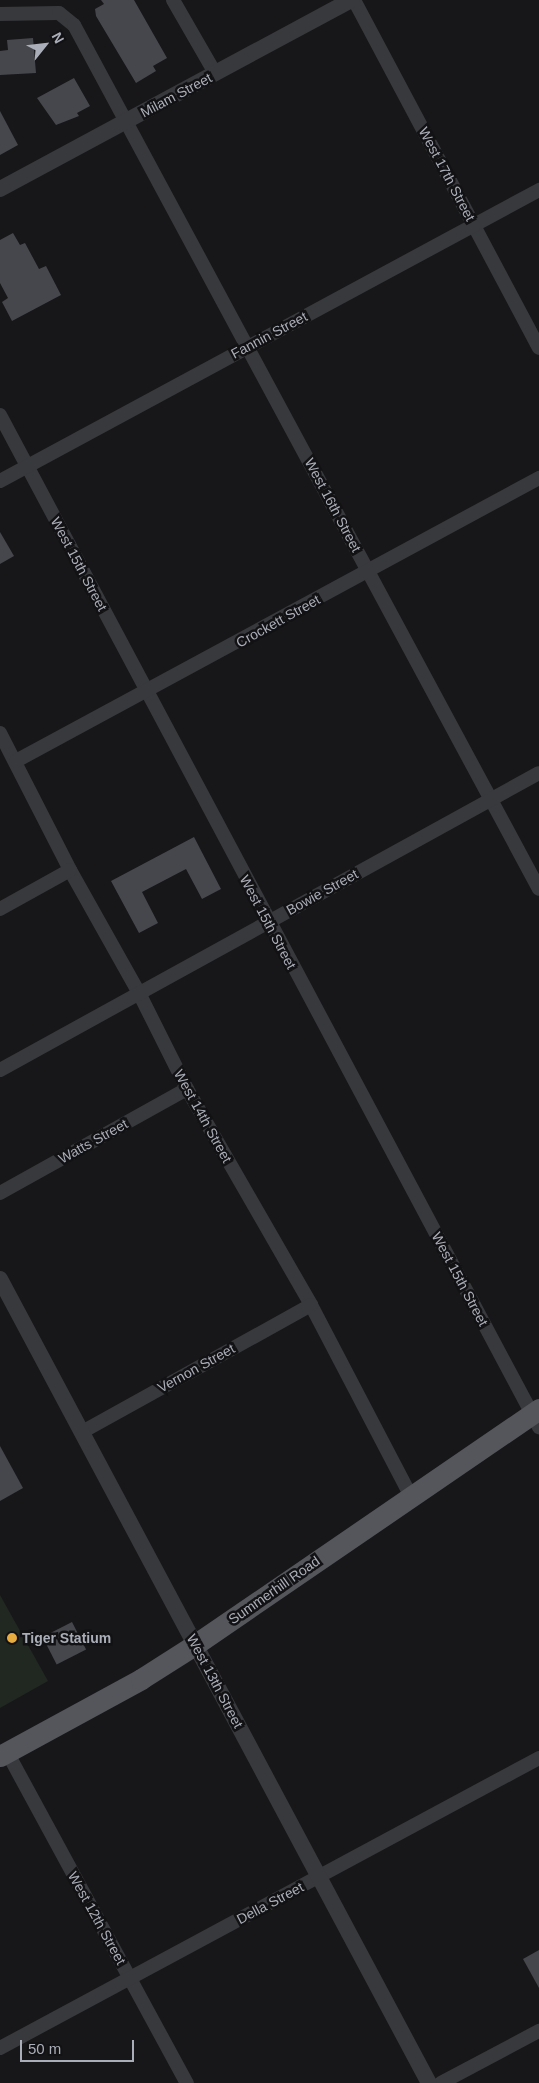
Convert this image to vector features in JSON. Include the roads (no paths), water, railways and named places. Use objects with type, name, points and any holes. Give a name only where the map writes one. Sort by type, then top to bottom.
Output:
[{"type":"main road","name":"Summerhill Road","points":[[4,1754],[141,1679],[196,1644],[411,1496],[537,1417]]},
{"type":"street","points":[[173,0],[215,73]]},
{"type":"street","name":"Milam Street","points":[[0,190],[353,0]]},
{"type":"street","name":"West 17th Street","points":[[353,0],[539,348]]},
{"type":"street","name":"West 16th Street","points":[[0,14],[59,13],[66,16],[127,121],[539,889]]},
{"type":"street","name":"Fannin Street","points":[[0,481],[539,190]]},
{"type":"street","name":"West 15th Street","points":[[0,415],[268,922],[537,1417]]},
{"type":"street","name":"Crockett Street","points":[[16,761],[369,572],[539,478]]},
{"type":"street","name":"West 14th Street","points":[[0,733],[16,761],[70,870],[140,993],[187,1089],[311,1305],[411,1496]]},
{"type":"street","name":"Bowie Street","points":[[0,1070],[539,773]]},
{"type":"street","points":[[0,909],[70,870]]},
{"type":"street","name":"Watts Street","points":[[0,1193],[187,1089]]},
{"type":"street","name":"West 13th Street","points":[[0,1279],[429,2083]]},
{"type":"street","name":"Vernon Street","points":[[82,1432],[311,1305]]},
{"type":"street","name":"West 12th Street","points":[[4,1754],[187,2083]]},
{"type":"street","name":"Della Street","points":[[0,2048],[539,1758]]},
{"type":"street","points":[[441,2083],[539,2031]]},
{"type":"place","name":"Tiger Statium","points":[[12,1638]]}]
